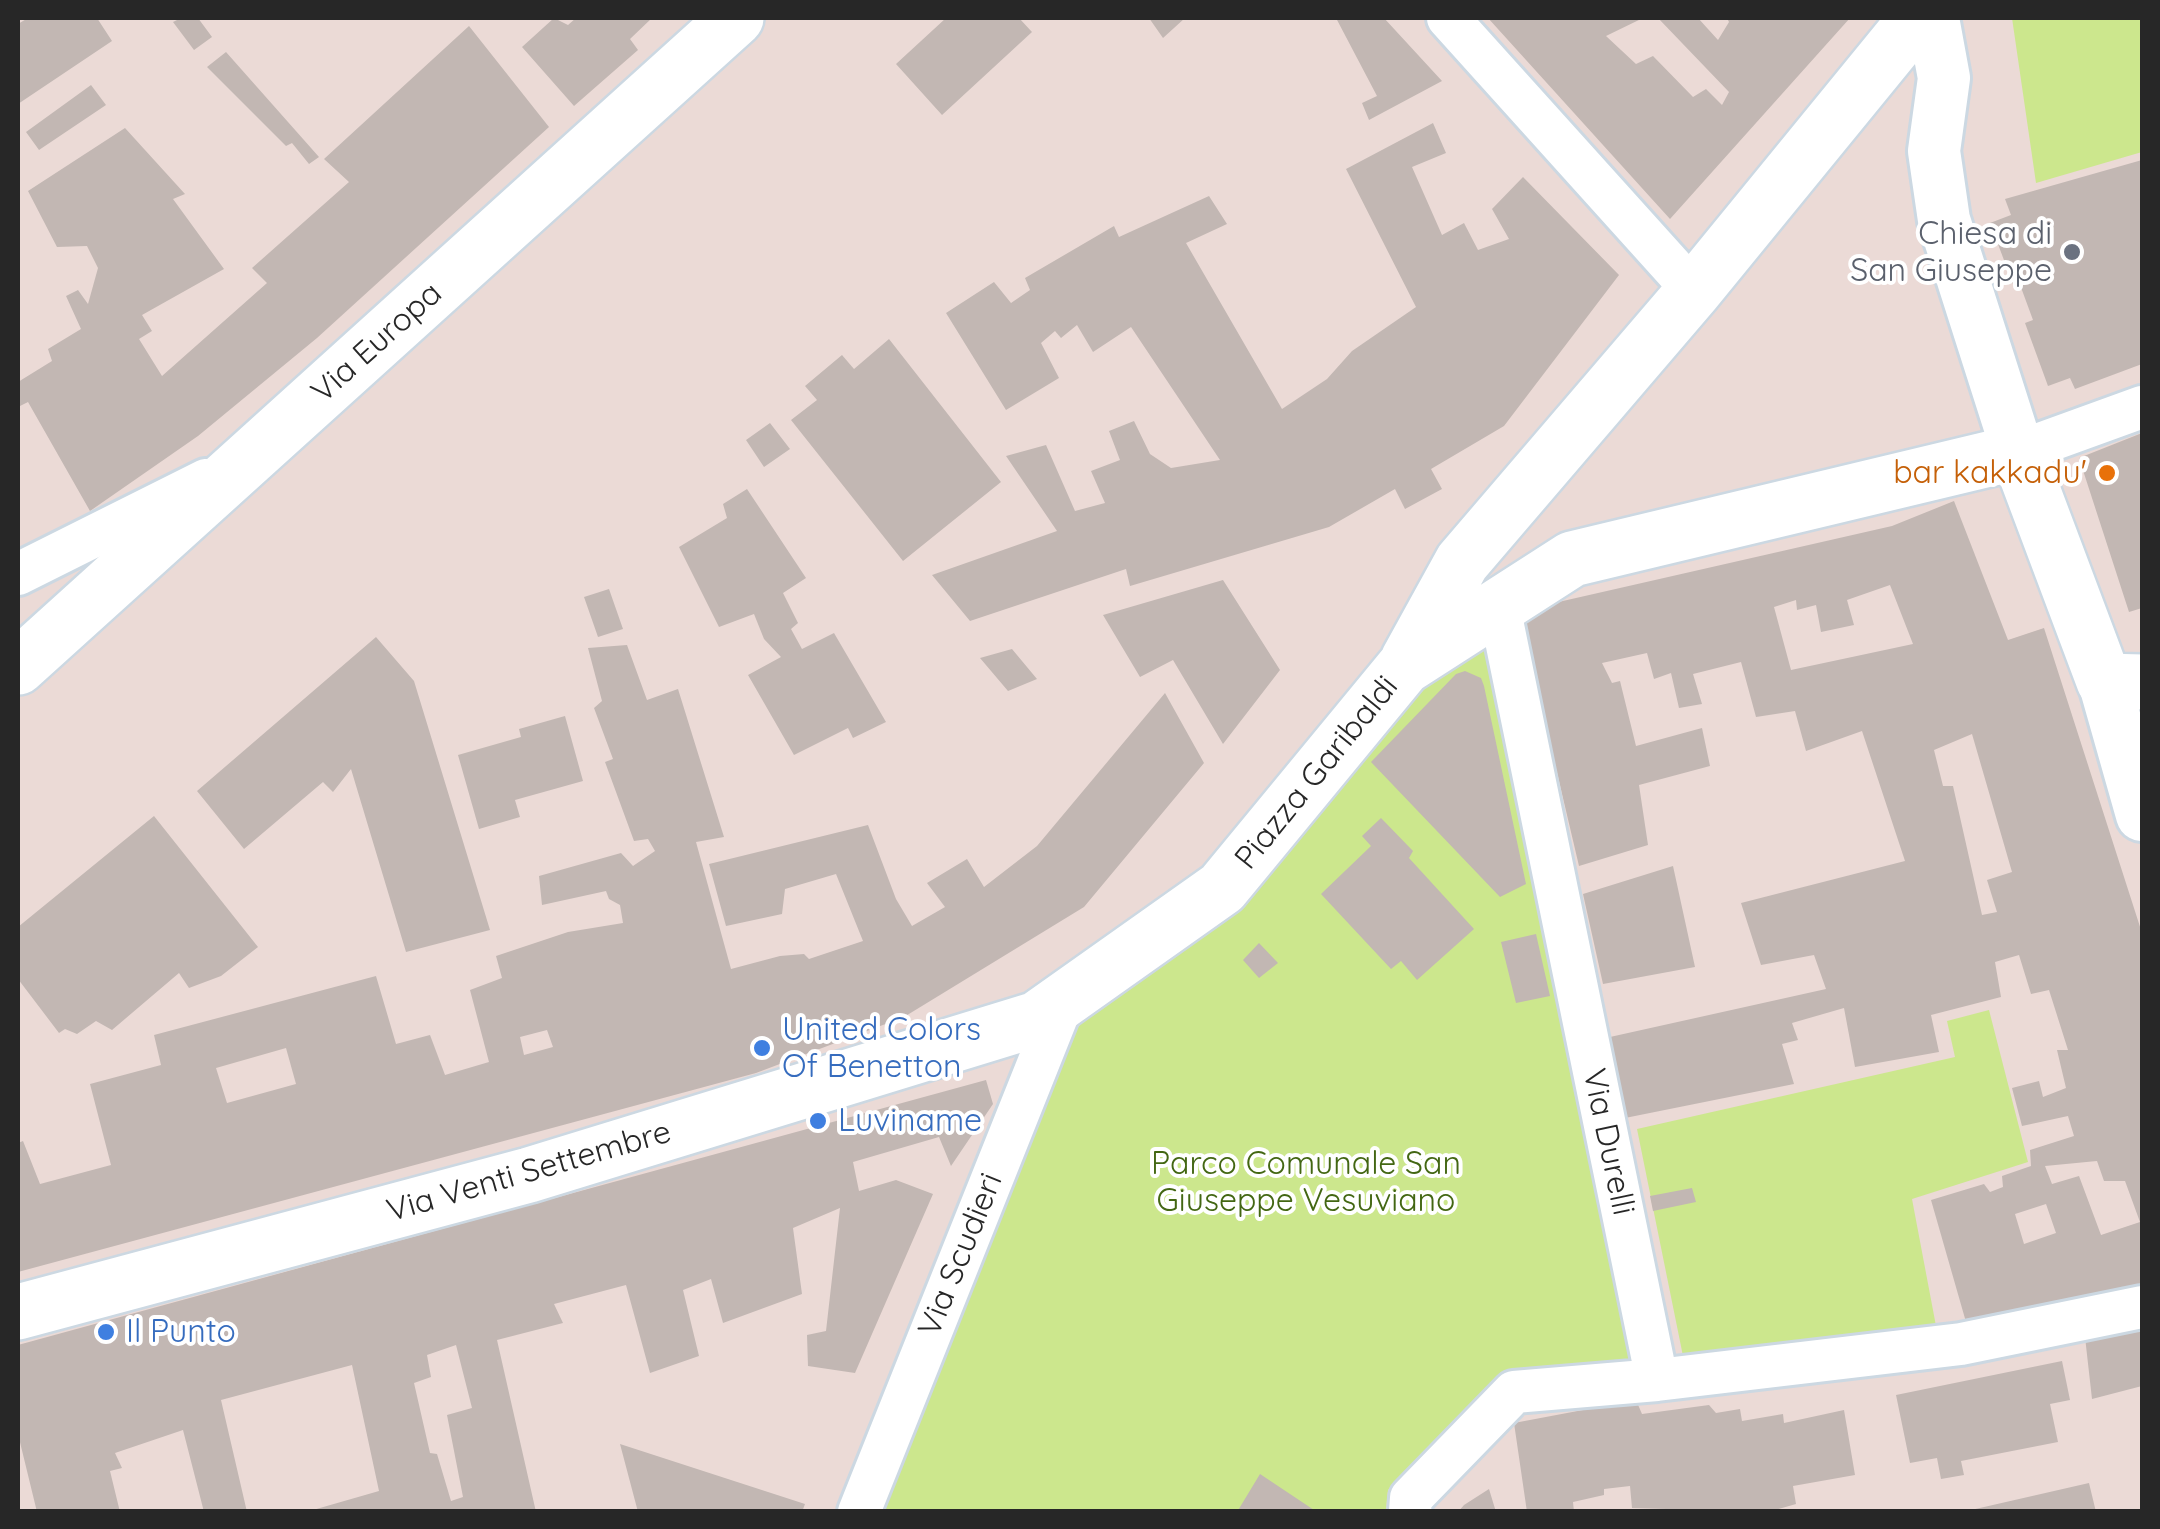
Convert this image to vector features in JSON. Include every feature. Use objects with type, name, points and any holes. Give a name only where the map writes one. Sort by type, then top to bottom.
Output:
[{"type":"main road","name":"Via Europa","points":[[18,667],[736,18]]},
{"type":"main road","points":[[1404,667],[1462,562],[1694,291],[1917,18]]},
{"type":"main road","points":[[2018,452],[2123,682]]},
{"type":"main road","name":"Piazza Garibaldi","points":[[1050,1009],[1222,888],[1404,667],[1572,560],[2018,452]]},
{"type":"main road","name":"Via Venti Settembre","points":[[18,1312],[529,1175],[1050,1009]]},
{"type":"street","points":[[1448,18],[1694,291]]},
{"type":"street","points":[[1934,18],[1944,78],[1934,151],[1944,220],[2018,452],[2142,407]]},
{"type":"street","points":[[18,574],[251,458]]},
{"type":"street","name":"Via Durelli","points":[[1499,606],[1657,1380]]},
{"type":"street","points":[[2123,682],[2142,815]]},
{"type":"street","name":"Via Scudieri","points":[[859,1512],[1050,1009]]},
{"type":"street","points":[[1410,1512],[1411,1498],[1514,1392],[1657,1380],[1961,1344],[2142,1307]]},
{"type":"green space","points":[[2012,18],[2142,18],[2142,152],[2036,183]]},
{"type":"green space","name":"Parco Comunale San Giuseppe Vesuviano","points":[[1489,631],[1637,1364],[1506,1372],[1388,1490],[1386,1511],[876,1512],[1078,1012],[1410,685]]},
{"type":"green space","points":[[1989,1010],[2028,1162],[1912,1199],[1936,1326],[1684,1361],[1637,1129],[1955,1057],[1947,1021]]},
{"type":"building","points":[[28,18],[97,18],[112,41],[18,104],[18,24]]},
{"type":"building","points":[[198,18],[212,37],[194,50],[173,22]]},
{"type":"building","points":[[554,18],[568,25],[576,18],[652,18],[630,39],[638,50],[574,106],[522,47]]},
{"type":"building","points":[[946,18],[1019,18],[1032,32],[942,115],[896,64]]},
{"type":"building","points":[[1149,18],[1185,18],[1163,38]]},
{"type":"building","points":[[1336,18],[1384,18],[1442,81],[1369,120],[1362,103],[1377,96]]},
{"type":"building","points":[[1488,18],[1643,18],[1606,36],[1636,64],[1653,56],[1693,97],[1706,89],[1722,105],[1729,92],[1658,18],[1698,18],[1718,40],[1729,22],[1727,18],[1850,18],[1670,219]]},
{"type":"building","points":[[469,26],[549,127],[317,338],[198,436],[90,511],[28,402],[18,407],[18,382],[52,361],[48,349],[81,329],[66,296],[78,290],[88,304],[98,268],[87,246],[57,247],[28,191],[125,128],[185,194],[173,199],[224,269],[142,315],[152,331],[139,339],[162,376],[267,283],[252,268],[349,182],[324,159]]},
{"type":"building","points":[[226,52],[319,157],[309,164],[292,143],[286,146],[207,67]]},
{"type":"building","points":[[91,85],[106,105],[39,150],[26,132]]},
{"type":"building","points":[[1433,123],[1446,153],[1412,167],[1442,235],[1464,223],[1478,250],[1509,239],[1492,209],[1523,177],[1619,275],[1504,426],[1431,469],[1442,489],[1405,509],[1395,489],[1329,527],[1130,586],[1126,569],[970,621],[932,575],[1057,531],[1006,456],[1046,445],[1075,511],[1105,503],[1091,471],[1120,460],[1109,431],[1134,421],[1150,454],[1171,468],[1220,460],[1131,327],[1093,352],[1077,325],[1061,338],[1055,331],[1041,343],[1059,378],[1006,410],[946,313],[994,282],[1011,303],[1030,290],[1025,278],[1114,226],[1119,237],[1209,196],[1227,224],[1186,243],[1282,409],[1327,379],[1352,351],[1416,307],[1346,169]]},
{"type":"building","name":"Chiesa di San Giuseppe","points":[[2142,160],[2142,364],[2075,389],[2070,378],[2048,386],[2025,323],[2033,320],[2019,282],[2013,284],[1990,223],[2011,215],[2005,199]]},
{"type":"building","points":[[889,339],[1001,482],[903,561],[791,420],[817,400],[805,386],[842,355],[854,369]]},
{"type":"building","points":[[770,423],[790,449],[764,467],[746,440]]},
{"type":"building","points":[[2142,433],[2142,608],[2129,612],[2079,458]]},
{"type":"building","points":[[747,489],[806,578],[783,593],[798,623],[791,629],[802,649],[834,633],[886,722],[853,738],[848,728],[794,755],[748,675],[781,657],[764,639],[754,614],[719,627],[679,547],[727,518],[723,504]]},
{"type":"building","points":[[1954,501],[2008,640],[2044,628],[2142,933],[2142,1289],[1968,1329],[1931,1200],[1984,1184],[1990,1192],[2003,1187],[2002,1176],[2031,1166],[2030,1150],[2074,1136],[2068,1116],[2022,1126],[2012,1088],[2039,1081],[2043,1097],[2066,1088],[2057,1050],[2068,1050],[2049,990],[2031,994],[2019,955],[1995,962],[2001,997],[1931,1015],[1939,1052],[1855,1067],[1844,1008],[1792,1023],[1798,1040],[1782,1044],[1794,1084],[1625,1118],[1610,1037],[1826,989],[1814,955],[1761,965],[1741,903],[1905,861],[1862,731],[1806,751],[1795,711],[1756,717],[1741,662],[1693,674],[1702,704],[1679,708],[1671,673],[1654,679],[1647,653],[1602,663],[1612,683],[1620,681],[1636,746],[1702,728],[1710,766],[1639,785],[1648,845],[1579,866],[1519,611],[1892,526]],"holes":[[[1890,585],[1913,644],[1791,670],[1774,607],[1796,600],[1797,610],[1816,605],[1821,632],[1854,625],[1847,600]],[[1972,734],[2012,872],[1987,880],[1997,912],[1982,915],[1953,786],[1943,786],[1934,750]],[[2097,1161],[2104,1181],[2125,1181],[2140,1222],[2101,1235],[2079,1176],[2052,1184],[2045,1166]],[[2046,1204],[2056,1233],[2024,1244],[2015,1214]]]},
{"type":"building","points":[[1223,580],[1280,670],[1223,744],[1173,660],[1140,677],[1103,615]]},
{"type":"building","points":[[609,589],[623,629],[598,637],[584,597]]},
{"type":"building","points":[[376,637],[414,681],[490,930],[406,952],[351,769],[333,792],[323,782],[244,849],[197,791]]},
{"type":"building","points":[[627,645],[647,700],[678,689],[724,837],[696,842],[731,969],[780,956],[804,954],[809,959],[863,941],[836,874],[785,889],[782,914],[726,926],[709,864],[868,825],[896,899],[912,926],[945,907],[927,883],[967,859],[984,887],[1037,846],[1165,693],[1204,763],[1084,907],[904,1017],[756,1073],[18,1272],[18,1143],[23,1141],[40,1184],[111,1165],[90,1084],[161,1065],[154,1035],[376,976],[396,1044],[430,1035],[445,1075],[489,1062],[470,990],[502,978],[496,956],[568,932],[623,923],[620,905],[609,899],[606,891],[542,905],[539,876],[621,853],[633,866],[655,851],[648,839],[634,841],[605,762],[613,759],[594,708],[602,701],[588,648]],"holes":[[[547,1030],[553,1047],[524,1055],[520,1037]],[[286,1048],[296,1084],[227,1103],[216,1068]]]},
{"type":"building","points":[[1012,649],[1037,679],[1008,691],[980,658]]},
{"type":"building","points":[[1465,671],[1481,678],[1484,686],[1526,884],[1500,897],[1371,762],[1456,674]]},
{"type":"building","points":[[565,716],[583,781],[515,800],[520,817],[479,829],[458,755],[521,737],[519,729]]},
{"type":"building","points":[[154,816],[258,947],[221,976],[189,988],[179,973],[112,1030],[96,1021],[77,1034],[65,1029],[59,1033],[18,979],[18,927]]},
{"type":"building","points":[[1381,818],[1413,851],[1409,858],[1474,929],[1417,980],[1401,961],[1391,969],[1321,894],[1371,846],[1362,836]]},
{"type":"building","points":[[1673,866],[1695,967],[1603,984],[1583,894]]},
{"type":"building","points":[[1536,934],[1550,996],[1516,1003],[1501,942]]},
{"type":"building","points":[[1259,943],[1278,963],[1259,978],[1243,960]]},
{"type":"building","points":[[986,1080],[993,1104],[951,1166],[939,1137],[853,1162],[859,1191],[896,1180],[933,1194],[855,1373],[808,1366],[807,1335],[826,1331],[840,1208],[793,1228],[802,1294],[723,1323],[711,1279],[683,1290],[699,1356],[650,1373],[626,1285],[554,1304],[563,1323],[497,1340],[536,1512],[306,1512],[379,1491],[352,1365],[221,1400],[247,1512],[204,1512],[183,1430],[115,1453],[122,1468],[110,1471],[120,1512],[37,1512],[18,1434],[18,1345]],"holes":[[[456,1345],[472,1408],[447,1415],[463,1497],[451,1501],[437,1454],[430,1453],[414,1383],[431,1377],[427,1355]]]},
{"type":"building","points":[[1692,1188],[1696,1202],[1653,1211],[1650,1196]]},
{"type":"building","points":[[2142,1317],[2142,1386],[2092,1399],[2084,1328]]},
{"type":"building","points":[[2062,1361],[2070,1400],[2050,1404],[2058,1442],[1961,1461],[1964,1475],[1941,1479],[1937,1458],[1910,1463],[1896,1395]]},
{"type":"building","points":[[1636,1400],[1642,1414],[1709,1405],[1716,1413],[1740,1409],[1742,1421],[1783,1414],[1784,1423],[1844,1410],[1855,1475],[1793,1486],[1796,1504],[1768,1512],[1632,1508],[1630,1486],[1604,1489],[1604,1495],[1573,1502],[1574,1512],[1527,1512],[1514,1423]]},
{"type":"building","points":[[620,1444],[805,1504],[802,1512],[638,1512]]},
{"type":"building","points":[[1260,1474],[1317,1512],[1237,1512]]},
{"type":"building","points":[[2089,1483],[2096,1512],[1971,1512],[1971,1510]]},
{"type":"building","points":[[1489,1489],[1496,1512],[1458,1512],[1464,1505]]},
{"type":"place","name":"Chiesa di San Giuseppe","points":[[2072,252]]},
{"type":"place","name":"bar kakkadu'","points":[[2107,473]]},
{"type":"place","name":"United Colors Of Benetton","points":[[762,1048]]},
{"type":"place","name":"Luviname","points":[[818,1121]]},
{"type":"place","name":"Il Punto","points":[[106,1332]]}]
